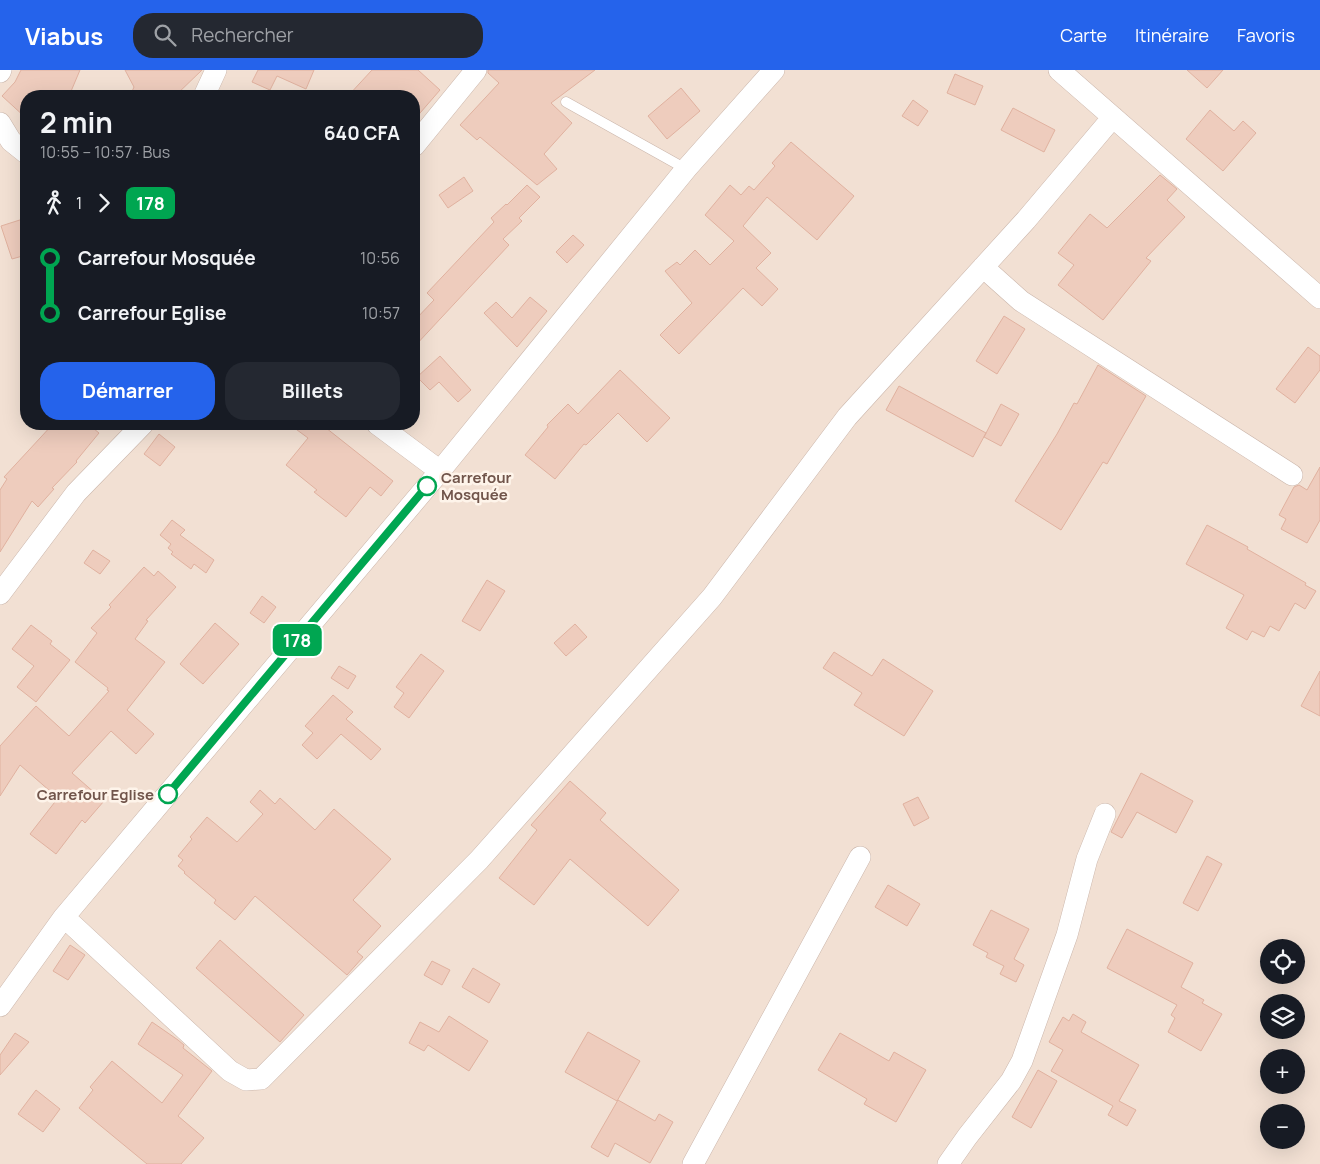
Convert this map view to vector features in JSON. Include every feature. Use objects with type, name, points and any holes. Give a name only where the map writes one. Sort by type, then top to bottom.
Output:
[{"type":"street","points":[[207,90],[216,70]]},
{"type":"street","points":[[420,139],[476,70]]},
{"type":"street","points":[[0,1006],[64,917],[440,471],[686,169],[774,70]]},
{"type":"street","points":[[1059,70],[1320,298]]},
{"type":"street","points":[[64,917],[230,1071],[246,1080],[261,1079],[486,853],[712,598],[847,417],[1026,220],[1113,117]]},
{"type":"street","points":[[983,267],[1021,301],[1052,322],[1292,475]]},
{"type":"street","points":[[0,594],[76,493],[137,430]]},
{"type":"street","points":[[385,430],[440,471]]},
{"type":"street","points":[[948,1164],[966,1136],[1011,1081],[1022,1060],[1067,935],[1088,859],[1106,814]]},
{"type":"street","points":[[693,1164],[860,857]]},
{"type":"lane","points":[[566,102],[686,169]]},
{"type":"shaded area","points":[[0,70],[1320,70],[1320,1164],[0,1164]]},
{"type":"building","points":[[21,70],[80,70],[72,90],[20,90],[20,112],[2,96],[15,82]]},
{"type":"building","points":[[125,70],[202,70],[181,90],[133,90],[134,87]]},
{"type":"building","points":[[258,70],[314,70],[306,89],[277,76],[270,90],[252,82]]},
{"type":"building","points":[[372,70],[418,70],[440,90],[420,113],[420,90],[354,90]]},
{"type":"building","points":[[488,70],[595,70],[551,103],[572,123],[544,154],[557,169],[537,185],[480,137],[477,140],[460,125],[499,83],[488,73]]},
{"type":"building","points":[[1187,70],[1223,70],[1207,88]]},
{"type":"building","points":[[955,74],[983,86],[975,105],[947,93]]},
{"type":"building","points":[[681,88],[700,111],[667,139],[648,116]]},
{"type":"building","points":[[913,100],[928,111],[918,126],[902,116]]},
{"type":"building","points":[[1013,108],[1055,130],[1044,152],[1001,130]]},
{"type":"building","points":[[1210,110],[1234,131],[1243,121],[1256,133],[1223,171],[1186,139]]},
{"type":"building","points":[[791,142],[854,196],[817,240],[767,197],[743,226],[771,253],[756,268],[778,289],[762,306],[743,288],[679,354],[660,335],[692,303],[665,271],[677,262],[680,265],[695,250],[710,265],[734,241],[705,215],[730,185],[741,195],[749,186],[754,190],[775,166],[772,163]]},
{"type":"building","points":[[1160,175],[1177,189],[1167,200],[1185,217],[1146,258],[1151,261],[1103,320],[1058,285],[1074,265],[1058,253],[1090,214],[1107,228]]},
{"type":"building","points":[[464,177],[473,191],[448,208],[439,195]]},
{"type":"building","points":[[527,185],[540,197],[519,218],[522,221],[503,239],[509,245],[420,341],[420,315],[434,300],[427,293],[494,222],[491,218]]},
{"type":"building","points":[[20,220],[20,257],[12,259],[1,226]]},
{"type":"building","points":[[573,235],[584,245],[567,263],[556,252]]},
{"type":"building","points":[[530,297],[547,311],[517,347],[484,313],[496,302],[512,318]]},
{"type":"building","points":[[1004,316],[1025,329],[997,374],[976,361]]},
{"type":"building","points":[[1308,347],[1320,356],[1320,370],[1295,403],[1276,389]]},
{"type":"building","points":[[440,356],[471,390],[458,402],[439,382],[430,390],[420,380],[420,374]]},
{"type":"building","points":[[1098,365],[1146,396],[1107,464],[1103,462],[1061,530],[1015,501],[1074,403],[1077,404]]},
{"type":"building","points":[[620,370],[670,418],[647,442],[618,413],[586,445],[584,444],[555,479],[525,455],[548,427],[547,425],[568,404],[578,414]]},
{"type":"building","points":[[899,386],[986,433],[973,457],[886,410]]},
{"type":"building","points":[[1001,404],[1019,414],[1001,446],[984,437]]},
{"type":"building","points":[[47,430],[95,430],[99,433],[38,507],[32,501],[0,552],[0,490],[7,479],[4,477]]},
{"type":"building","points":[[297,430],[329,430],[393,481],[381,496],[370,487],[346,517],[314,492],[317,490],[286,465],[308,438]]},
{"type":"building","points":[[159,434],[175,447],[160,466],[144,454]]},
{"type":"building","points":[[1320,467],[1320,520],[1307,543],[1281,529],[1286,519],[1279,515],[1294,487],[1299,485],[1307,490]]},
{"type":"building","points":[[172,520],[185,530],[180,535],[214,560],[206,573],[194,564],[191,569],[171,554],[173,552],[168,548],[171,544],[160,535]]},
{"type":"building","points":[[1207,525],[1248,547],[1247,549],[1306,583],[1305,585],[1316,591],[1305,609],[1295,603],[1279,631],[1270,626],[1264,637],[1252,631],[1247,640],[1226,628],[1244,595],[1186,564]]},
{"type":"building","points":[[93,550],[110,561],[100,574],[84,563]]},
{"type":"building","points":[[144,567],[154,576],[158,571],[176,587],[146,620],[148,621],[135,639],[165,662],[127,710],[154,734],[136,754],[111,731],[72,773],[104,801],[85,823],[82,820],[56,854],[30,834],[58,798],[20,765],[0,796],[0,746],[36,706],[69,736],[109,691],[107,690],[108,688],[75,662],[97,633],[91,628]]},
{"type":"building","points":[[487,580],[505,591],[480,631],[462,621]]},
{"type":"building","points":[[262,596],[276,607],[264,623],[250,613]]},
{"type":"building","points":[[215,623],[239,644],[203,684],[180,664]]},
{"type":"building","points":[[575,624],[587,637],[566,656],[554,643]]},
{"type":"building","points":[[31,625],[52,641],[50,644],[70,660],[36,702],[17,687],[34,666],[12,649]]},
{"type":"building","points":[[834,652],[872,676],[883,659],[933,691],[904,736],[854,705],[862,693],[823,668]]},
{"type":"building","points":[[421,654],[444,671],[409,718],[394,707],[404,693],[396,687]]},
{"type":"building","points":[[339,666],[356,676],[348,689],[331,678]]},
{"type":"building","points":[[1320,671],[1320,716],[1301,706]]},
{"type":"building","points":[[333,695],[353,712],[346,719],[381,749],[371,760],[341,734],[317,759],[302,745],[313,733],[305,726]]},
{"type":"building","points":[[1141,773],[1193,801],[1176,833],[1137,812],[1122,838],[1111,832]]},
{"type":"building","points":[[570,781],[606,813],[600,820],[679,890],[648,926],[570,859],[534,905],[499,878],[537,830],[531,825]]},
{"type":"building","points":[[260,790],[275,804],[280,798],[315,830],[334,809],[391,859],[353,900],[381,926],[357,952],[363,957],[347,975],[255,896],[235,920],[214,903],[216,900],[178,866],[183,860],[178,856],[192,839],[190,837],[207,817],[237,842],[263,814],[250,802]]},
{"type":"building","points":[[918,797],[929,818],[914,826],[903,804]]},
{"type":"building","points":[[1207,856],[1222,864],[1198,911],[1183,903]]},
{"type":"building","points":[[888,885],[920,904],[907,926],[875,907]]},
{"type":"building","points":[[991,910],[1029,929],[1014,959],[1024,965],[1016,982],[1000,974],[1004,966],[986,957],[988,953],[973,945]]},
{"type":"building","points":[[1127,929],[1193,963],[1181,987],[1204,1000],[1202,1003],[1222,1014],[1201,1051],[1168,1032],[1175,1018],[1171,1015],[1177,1005],[1107,968]]},
{"type":"building","points":[[220,940],[304,1015],[280,1042],[196,968]]},
{"type":"building","points":[[70,945],[85,955],[68,980],[53,971]]},
{"type":"building","points":[[432,961],[450,970],[442,985],[424,975]]},
{"type":"building","points":[[473,968],[500,984],[489,1003],[462,987]]},
{"type":"building","points":[[1073,1014],[1086,1022],[1081,1032],[1139,1065],[1119,1101],[1136,1110],[1127,1126],[1108,1115],[1113,1106],[1051,1071],[1063,1050],[1049,1042],[1063,1017],[1069,1021]]},
{"type":"building","points":[[449,1016],[488,1041],[469,1071],[428,1045],[424,1051],[409,1043],[420,1022],[439,1032]]},
{"type":"building","points":[[152,1022],[178,1040],[184,1045],[183,1048],[212,1071],[178,1116],[204,1138],[181,1164],[147,1164],[79,1108],[93,1090],[90,1087],[112,1061],[162,1103],[183,1075],[138,1044]]},
{"type":"building","points":[[588,1032],[640,1061],[617,1101],[565,1072]]},
{"type":"building","points":[[15,1033],[29,1042],[0,1075],[0,1055]]},
{"type":"building","points":[[840,1033],[889,1061],[894,1052],[926,1070],[896,1122],[864,1104],[867,1099],[818,1070]]},
{"type":"building","points":[[1038,1070],[1057,1081],[1031,1128],[1012,1117]]},
{"type":"building","points":[[36,1090],[60,1109],[43,1132],[18,1114]]},
{"type":"building","points":[[618,1100],[655,1121],[659,1114],[673,1122],[650,1163],[615,1143],[608,1157],[591,1147]]},
{"type":"bus line","name":"178","points":[[168,794],[427,486]]},
{"type":"place","name":"Carrefour Mosquée","points":[[427,486]]},
{"type":"place","name":"Carrefour Eglise","points":[[168,794]]}]
